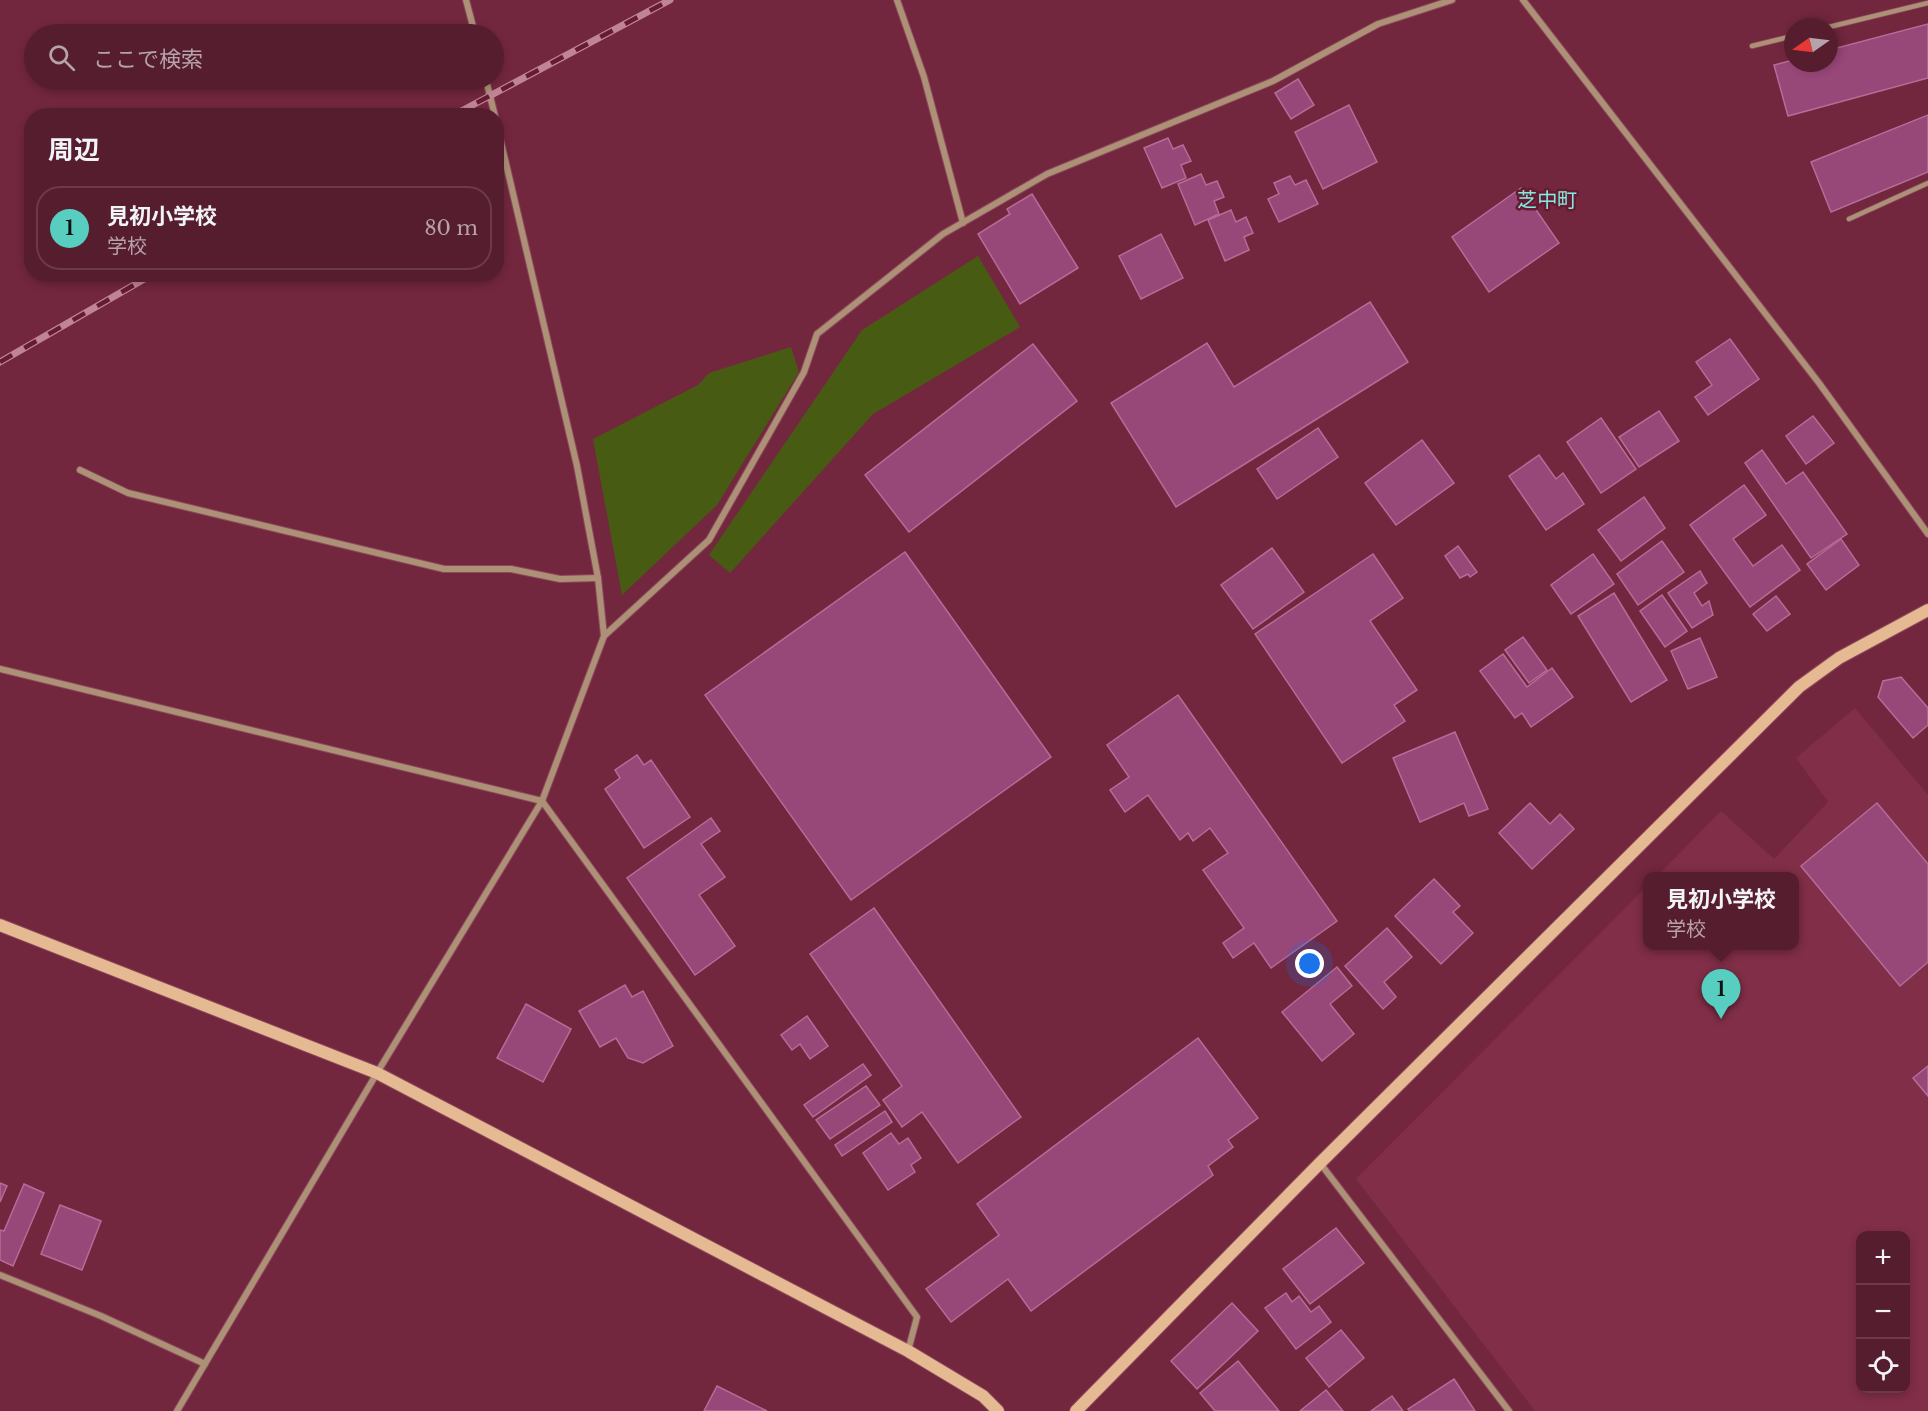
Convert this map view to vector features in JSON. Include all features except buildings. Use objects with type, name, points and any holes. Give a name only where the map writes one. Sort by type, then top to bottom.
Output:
[{"type":"street","points":[[466,0],[472,24]]},
{"type":"street","points":[[897,0],[924,77],[963,223]]},
{"type":"street","points":[[604,636],[709,540],[804,372],[818,334],[943,234],[1047,174],[1273,81],[1378,24],[1452,0]]},
{"type":"street","points":[[1523,0],[1812,374],[1928,534]]},
{"type":"street","points":[[488,90],[493,108]]},
{"type":"street","points":[[177,1411],[377,1072],[542,801],[604,636],[598,578],[577,466],[504,155]]},
{"type":"street","points":[[80,470],[128,493],[444,569],[511,569],[560,579],[598,578]]},
{"type":"street","points":[[1076,1411],[1320,1163],[1799,687],[1839,658],[1928,610]]},
{"type":"street","points":[[0,669],[542,801],[917,1317],[908,1350]]},
{"type":"street","points":[[0,925],[377,1072],[908,1350],[983,1396],[998,1411]]},
{"type":"street","points":[[1320,1163],[1509,1411]]},
{"type":"street","points":[[0,1275],[101,1316],[205,1364]]},
{"type":"lane","points":[[1838,25],[1928,3]]},
{"type":"lane","points":[[1752,46],[1784,38]]},
{"type":"lane","points":[[1849,219],[1928,183]]},
{"type":"shaded area","points":[[1855,708],[1928,795],[1928,1411],[1535,1411],[1356,1179],[1643,890],[1643,950],[1799,950],[1799,872],[1661,872],[1721,811],[1774,859],[1828,802],[1796,758]]},
{"type":"green space","points":[[978,256],[1020,327],[873,414],[730,573],[709,555],[862,330]]},
{"type":"green space","points":[[791,347],[799,372],[717,505],[622,595],[593,439],[698,385],[709,373]]},
{"type":"railway","points":[[504,88],[670,0]]},
{"type":"railway","points":[[467,108],[501,90]]},
{"type":"railway","points":[[0,362],[139,282]]},
{"type":"place","name":"見初小学校","points":[[1721,1019]]},
{"type":"district","name":"芝中町","points":[[1547,200]]}]
